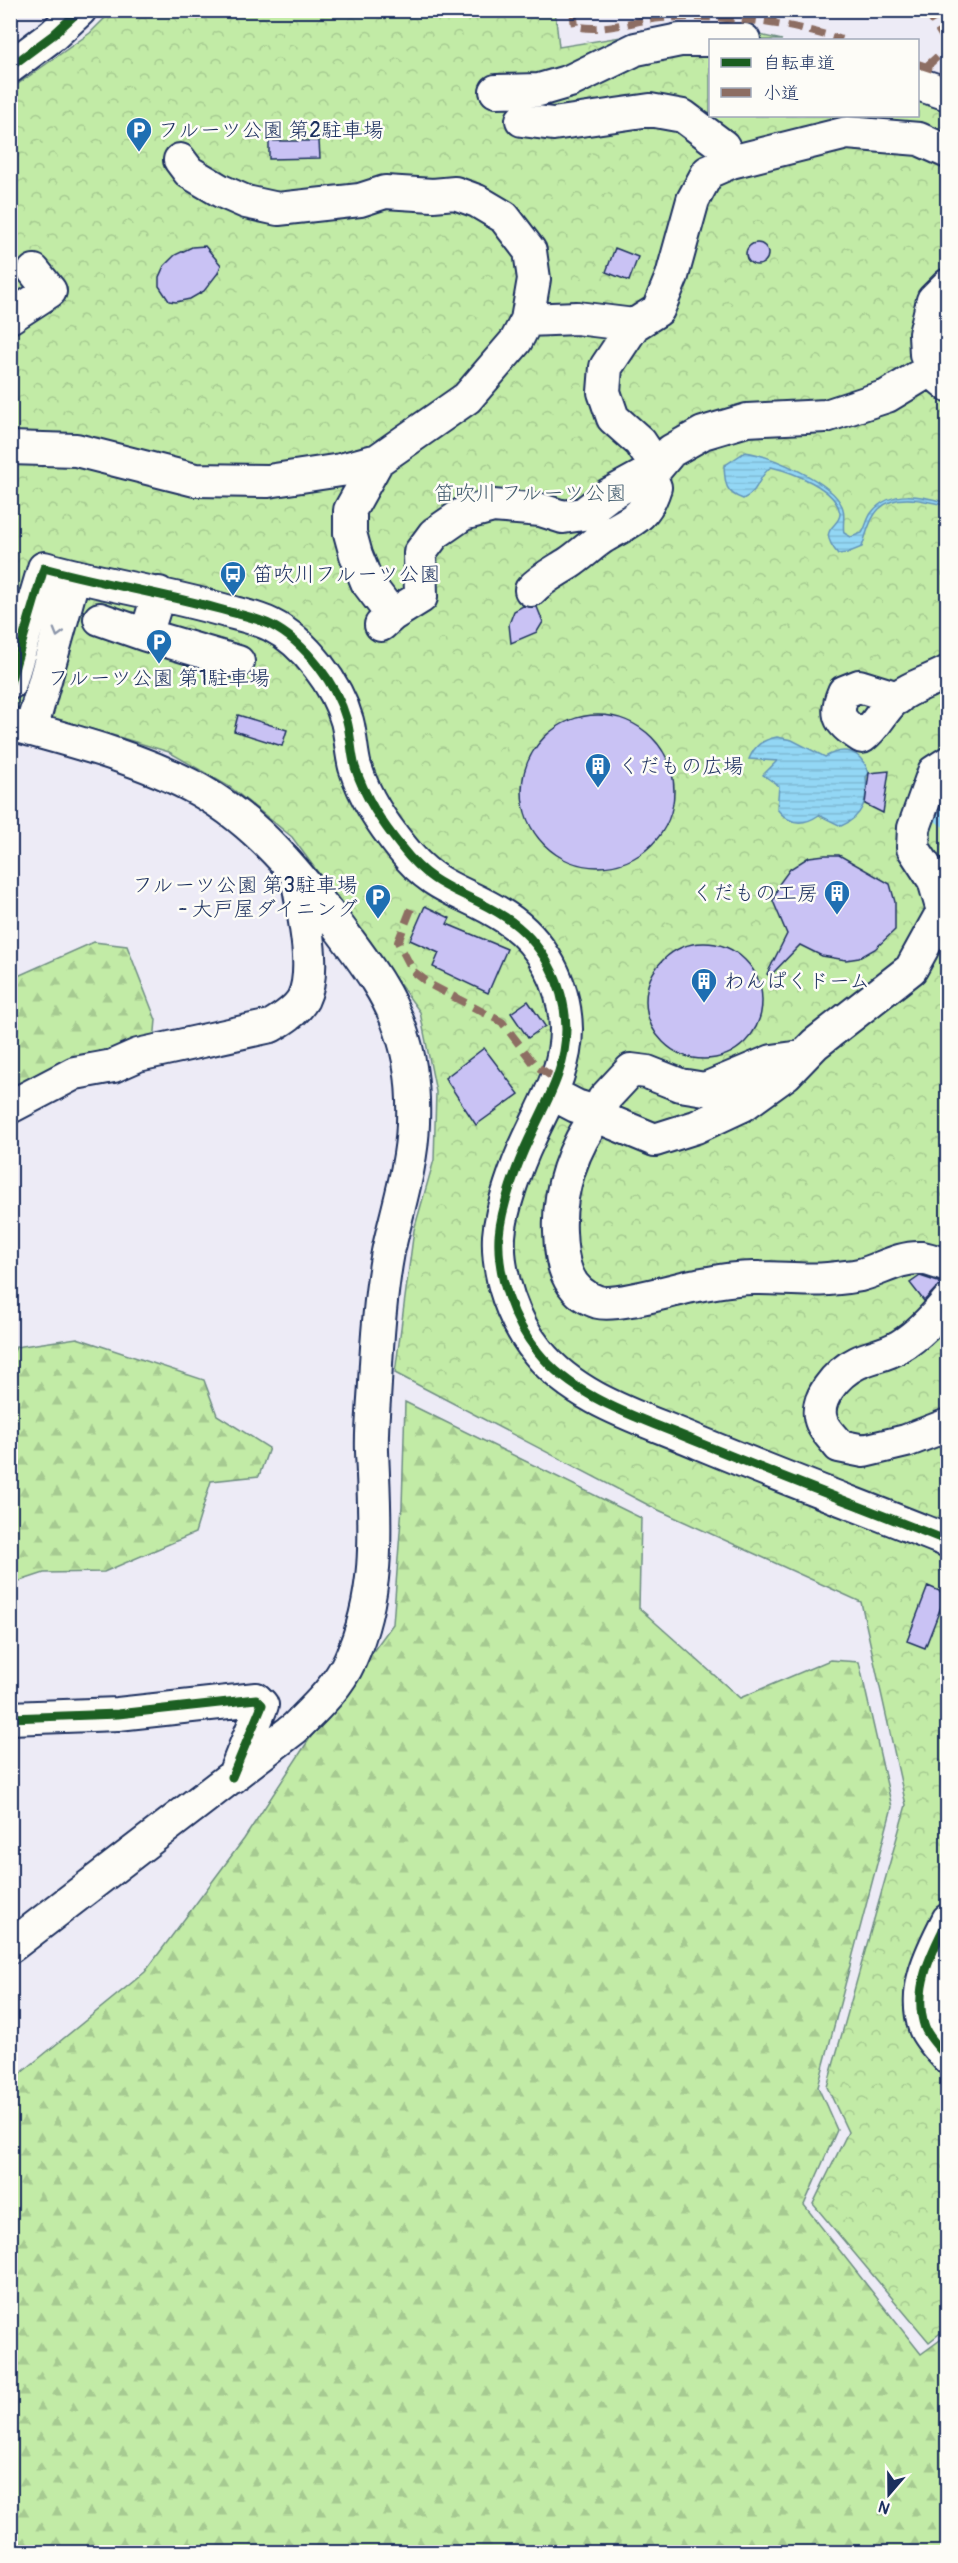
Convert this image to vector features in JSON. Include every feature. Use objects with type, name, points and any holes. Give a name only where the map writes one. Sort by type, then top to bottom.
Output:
[{"type":"street","points":[[10,67],[53,35],[80,10]]},
{"type":"street","points":[[496,91],[539,90],[570,81],[636,49],[680,40],[709,40]]},
{"type":"street","points":[[919,84],[948,94]]},
{"type":"street","points":[[522,120],[553,124],[650,110],[682,116],[723,146],[731,162]]},
{"type":"street","points":[[531,590],[541,580],[569,563],[603,537],[635,521],[650,503],[654,487],[650,476],[652,460],[640,442],[613,418],[604,392],[606,367],[634,325],[658,310],[672,276],[693,200],[708,172],[731,162],[847,133],[919,139],[948,152]]},
{"type":"street","points":[[10,448],[76,450],[195,480],[268,481],[341,470],[378,460],[467,398],[516,341],[527,320],[534,279],[530,250],[504,217],[477,201],[455,193],[433,195],[385,192],[360,200],[278,209],[246,202],[221,191],[189,172],[180,160]]},
{"type":"street","points":[[10,317],[50,291],[34,271]]},
{"type":"street","points":[[378,460],[350,510],[351,533],[356,555],[367,582],[387,620],[421,597],[420,553],[434,534],[463,514],[493,506],[541,510],[563,517],[584,514],[608,495],[641,477],[650,476],[671,451],[703,433],[747,420],[835,413],[939,377],[926,354],[925,334],[933,300],[948,285]]},
{"type":"street","points":[[527,320],[577,318],[634,325]]},
{"type":"street","points":[[10,682],[44,568],[98,583],[159,592],[273,626],[307,652],[335,690],[346,720],[356,768],[375,812],[405,852],[437,884],[506,917],[536,945],[556,979],[562,997],[566,1031],[560,1075],[526,1144],[512,1183],[499,1235],[503,1280],[514,1314],[537,1352],[570,1384],[628,1412],[763,1469],[948,1542]]},
{"type":"street","points":[[10,1947],[295,1728],[323,1701],[349,1662],[364,1620],[375,1568],[377,1530],[372,1447],[376,1349],[387,1257],[413,1126],[412,1082],[402,1031],[387,999],[362,959],[297,872],[245,822],[201,791],[155,768],[21,727],[74,576]]},
{"type":"street","points":[[146,635],[159,592]]},
{"type":"street","points":[[100,619],[238,662]]},
{"type":"street","points":[[898,698],[914,687],[948,672]]},
{"type":"street","points":[[550,1093],[656,1140],[696,1127],[743,1105],[786,1074],[802,1057],[911,969],[943,911],[934,880],[913,848],[914,828],[934,772],[948,763]]},
{"type":"street","points":[[10,1107],[75,1073],[113,1066],[138,1055],[271,1026],[284,1018],[303,999],[310,978],[297,872]]},
{"type":"street","points":[[802,1057],[772,1061],[705,1089],[680,1085],[646,1072],[631,1070],[604,1099],[598,1113],[585,1131],[573,1157],[565,1184],[559,1225],[564,1270],[575,1290],[600,1303],[628,1300],[730,1280],[819,1279],[861,1275],[894,1262],[921,1258],[948,1266]]},
{"type":"street","points":[[948,1301],[922,1330],[901,1346],[882,1356],[857,1363],[839,1374],[829,1387],[822,1403],[821,1422],[839,1446],[864,1451],[906,1441],[948,1425]]},
{"type":"street","points":[[10,1718],[118,1714],[256,1699],[261,1705],[232,1778]]},
{"type":"street","points":[[948,1920],[925,1966],[921,1999],[926,2029],[948,2058]]},
{"type":"street","points":[[948,1974],[945,1992],[948,2005]]},
{"type":"green space","name":"笛吹川 フルーツ公園","points":[[555,10],[559,47],[671,29],[751,33],[778,39],[709,39],[709,117],[919,117],[919,75],[947,85],[948,2327],[929,2342],[813,2204],[848,2132],[827,2087],[906,1805],[861,1602],[654,1508],[395,1373],[414,1230],[434,1160],[436,1092],[420,1012],[292,837],[230,787],[169,752],[11,705],[11,89],[90,33],[112,11]]},
{"type":"green space","points":[[94,942],[127,946],[156,1020],[154,1042],[36,1104],[11,1124],[11,979]]},
{"type":"green space","points":[[77,1338],[204,1380],[217,1415],[269,1448],[259,1476],[211,1481],[195,1533],[104,1572],[44,1573],[11,1584],[11,1358],[16,1347]]},
{"type":"green space","points":[[405,1402],[641,1518],[639,1608],[740,1698],[830,1660],[859,1662],[892,1807],[818,2087],[837,2130],[804,2205],[921,2354],[947,2335],[947,2552],[11,2552],[10,2082],[145,1972],[244,1839],[312,1735],[393,1624],[402,1506]]},
{"type":"water","points":[[745,452],[784,464],[826,488],[842,506],[844,533],[851,537],[862,533],[872,512],[888,499],[918,496],[947,503],[947,506],[912,499],[886,504],[873,517],[862,547],[838,554],[829,538],[831,529],[839,518],[837,504],[812,482],[771,467],[749,496],[743,499],[729,490],[724,466]]},
{"type":"water","points":[[777,737],[792,740],[825,757],[839,751],[852,752],[857,755],[869,773],[866,777],[865,800],[859,813],[841,826],[819,815],[802,822],[786,818],[777,809],[779,786],[763,775],[777,761],[749,759],[760,744]]},
{"type":"building","points":[[269,141],[319,141],[320,158],[269,159]]},
{"type":"building","points":[[757,243],[765,246],[768,254],[765,262],[757,265],[749,262],[746,254],[749,246]]},
{"type":"building","points":[[205,246],[221,265],[218,273],[204,291],[190,299],[169,301],[159,286],[159,277],[164,266],[175,255],[192,247]]},
{"type":"building","points":[[615,248],[638,257],[629,281],[606,272]]},
{"type":"building","points":[[523,606],[537,607],[543,622],[537,632],[511,643],[509,624],[514,611]]},
{"type":"building","points":[[238,715],[287,730],[282,746],[234,731]]},
{"type":"building","name":"くだもの広場","points":[[598,715],[627,721],[652,737],[668,762],[674,791],[668,820],[652,845],[627,861],[598,867],[569,861],[544,845],[528,820],[522,791],[528,762],[544,737],[569,721]]},
{"type":"building","points":[[889,771],[883,813],[865,804],[869,773]]},
{"type":"building","name":"くだもの工房","points":[[839,855],[890,884],[895,902],[895,930],[875,949],[859,958],[846,960],[822,956],[800,945],[770,976],[767,974],[787,934],[773,901],[779,884],[790,869],[809,857]]},
{"type":"building","points":[[425,906],[450,918],[447,924],[507,949],[488,993],[433,967],[439,953],[410,940]]},
{"type":"building","name":"わんぱくドーム","points":[[704,943],[726,948],[745,960],[757,979],[762,1001],[757,1023],[745,1042],[726,1054],[704,1059],[682,1054],[663,1042],[651,1023],[646,1001],[651,979],[663,960],[682,948]]},
{"type":"building","points":[[528,1001],[545,1026],[528,1038],[511,1013]]},
{"type":"building","points":[[484,1048],[519,1094],[476,1125],[445,1078]]},
{"type":"building","points":[[920,1276],[944,1284],[935,1289],[924,1301],[910,1283]]},
{"type":"building","points":[[928,1586],[946,1594],[925,1648],[907,1641]]},
{"type":"waterway","points":[[932,806],[948,817]]},
{"type":"marked path","points":[[573,10],[575,26],[585,28],[607,27],[661,18],[708,17],[753,20],[839,39]]},
{"type":"marked path","points":[[765,10],[780,23]]},
{"type":"marked path","points":[[926,10],[948,45]]},
{"type":"marked path","points":[[926,67],[948,47]]},
{"type":"marked path","points":[[919,64],[948,74]]},
{"type":"marked path","points":[[411,909],[398,942],[413,971],[431,985],[502,1022],[535,1065],[557,1080]]},
{"type":"cycle path","points":[[10,67],[53,35],[80,10]]},
{"type":"cycle path","points":[[10,683],[44,568],[252,618],[271,625],[296,642],[318,666],[336,693],[347,721],[359,778],[375,810],[395,839],[414,862],[438,882],[490,908],[518,927],[540,951],[556,980],[565,1012],[563,1059],[554,1086],[515,1173],[506,1200],[499,1236],[501,1267],[508,1297],[529,1340],[554,1369],[572,1384],[613,1407],[948,1541]]},
{"type":"cycle path","points":[[10,1718],[118,1714],[256,1699],[262,1705],[232,1777]]},
{"type":"cycle path","points":[[948,1920],[925,1972],[921,2000],[925,2028],[948,2058]]},
{"type":"place","name":"フルーツ公園 第2駐車場","points":[[139,153]]},
{"type":"place","name":"笛吹川フルーツ公園","points":[[233,597]]},
{"type":"place","name":"フルーツ公園 第1駐車場","points":[[159,665]]},
{"type":"place","name":"くだもの広場","points":[[598,789]]},
{"type":"place","name":"くだもの工房","points":[[837,916]]},
{"type":"place","name":"フルーツ公園 第3駐車場 - 大戸屋ダイニング","points":[[378,920]]},
{"type":"place","name":"わんぱくドーム","points":[[704,1004]]}]
